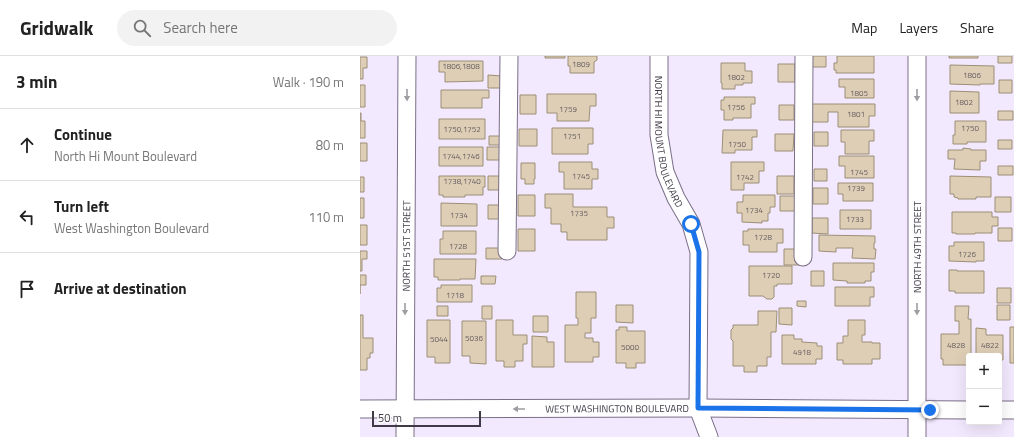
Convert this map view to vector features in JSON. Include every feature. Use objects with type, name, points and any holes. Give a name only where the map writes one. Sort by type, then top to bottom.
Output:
[{"type":"street","name":"NORTH 51ST STREET","points":[[405,437],[407,56]]},
{"type":"street","points":[[507,251],[509,56]]},
{"type":"street","name":"NORTH HI MOUNT BOULEVARD","points":[[659,56],[659,135],[665,172],[676,198],[691,224],[699,252],[698,408],[709,437]]},
{"type":"street","points":[[803,257],[804,56]]},
{"type":"street","name":"NORTH 49TH STREET","points":[[917,56],[917,437]]},
{"type":"street","name":"WEST WASHINGTON BOULEVARD","points":[[360,409],[698,408],[966,410]]},
{"type":"street","points":[[1002,410],[1014,410]]},
{"type":"building","points":[[545,56],[565,56],[565,58],[545,58]]},
{"type":"building","points":[[568,56],[597,56],[597,60],[594,62],[594,73],[570,73]]},
{"type":"building","points":[[812,56],[826,56],[826,67],[812,67]]},
{"type":"building","points":[[837,56],[874,56],[874,73],[836,73],[836,70],[834,70],[834,63],[837,63]]},
{"type":"building","points":[[949,56],[978,56],[978,58],[949,58]]},
{"type":"building","points":[[998,56],[1012,56],[1012,63],[998,63]]},
{"type":"building","points":[[360,57],[367,57],[367,68],[363,68],[363,79],[360,79]]},
{"type":"building","points":[[439,61],[483,61],[483,81],[445,82],[445,72],[439,72]]},
{"type":"building","points":[[721,63],[745,63],[745,71],[752,71],[752,83],[735,85],[735,89],[722,89]]},
{"type":"building","points":[[778,64],[795,64],[795,82],[778,82]]},
{"type":"building","points":[[950,65],[994,66],[994,84],[950,84]]},
{"type":"building","points":[[488,75],[502,76],[502,88],[488,88]]},
{"type":"building","points":[[839,79],[874,79],[874,98],[845,98],[845,87],[839,87]]},
{"type":"building","points":[[999,80],[1012,80],[1012,93],[999,93]]},
{"type":"building","points":[[360,85],[365,85],[365,107],[360,107]]},
{"type":"building","points":[[441,90],[489,90],[489,98],[482,98],[482,108],[441,108]]},
{"type":"building","points":[[950,91],[979,92],[979,113],[950,113]]},
{"type":"building","points":[[547,94],[596,94],[596,106],[590,106],[589,121],[557,121],[557,113],[547,113]]},
{"type":"building","points":[[520,95],[536,95],[536,114],[520,114]]},
{"type":"building","points":[[724,97],[755,97],[755,104],[751,104],[751,118],[733,118],[733,120],[724,120],[724,110],[721,110],[721,100],[724,100]]},
{"type":"building","points":[[812,104],[875,104],[875,116],[869,116],[869,127],[838,127],[838,112],[828,112],[828,122],[811,122]]},
{"type":"building","points":[[779,105],[794,105],[794,120],[779,120]]},
{"type":"building","points":[[998,111],[1013,111],[1013,120],[998,120]]},
{"type":"building","points":[[360,113],[361,121],[365,121],[365,138],[360,138]]},
{"type":"building","points":[[439,119],[485,119],[485,139],[439,139]]},
{"type":"building","points":[[955,121],[986,121],[986,142],[953,144],[953,135],[955,135]]},
{"type":"building","points":[[552,128],[593,128],[593,144],[588,144],[588,154],[552,154]]},
{"type":"building","points":[[519,129],[537,129],[537,146],[519,146]]},
{"type":"building","points":[[723,130],[757,130],[757,137],[752,137],[752,150],[735,150],[735,153],[722,153]]},
{"type":"building","points":[[841,130],[874,130],[874,141],[869,141],[869,154],[845,154],[845,142],[841,142]]},
{"type":"building","points":[[814,132],[828,132],[828,146],[814,146]]},
{"type":"building","points":[[775,134],[794,134],[793,151],[775,151]]},
{"type":"building","points":[[489,136],[502,136],[502,145],[489,145]]},
{"type":"building","points":[[998,140],[1012,140],[1012,149],[998,149]]},
{"type":"building","points":[[360,143],[367,143],[367,161],[360,161]]},
{"type":"building","points":[[439,147],[483,147],[483,166],[439,166]]},
{"type":"building","points":[[487,147],[502,147],[502,160],[487,160]]},
{"type":"building","points":[[963,148],[971,150],[986,150],[986,161],[980,161],[980,170],[954,169],[955,159],[948,159],[948,150],[963,150]]},
{"type":"building","points":[[839,156],[874,156],[874,178],[845,178],[845,166],[839,166]]},
{"type":"building","points":[[559,162],[592,162],[592,169],[598,169],[598,179],[592,179],[592,189],[564,189],[564,172],[559,172]]},
{"type":"building","points":[[731,162],[764,162],[764,171],[759,171],[759,183],[744,183],[744,190],[731,190]]},
{"type":"building","points":[[521,163],[535,163],[534,184],[525,184],[525,179],[521,179]]},
{"type":"building","points":[[998,166],[1013,166],[1013,175],[998,175]]},
{"type":"building","points":[[814,169],[827,169],[827,181],[814,181]]},
{"type":"building","points":[[439,176],[485,176],[483,195],[443,197],[443,195],[439,195]]},
{"type":"building","points":[[488,176],[501,176],[501,190],[488,190]]},
{"type":"building","points":[[777,176],[794,176],[794,194],[777,194]]},
{"type":"building","points":[[950,176],[991,177],[991,197],[958,199],[954,197],[954,194],[950,194]]},
{"type":"building","points":[[360,177],[364,177],[364,192],[360,192]]},
{"type":"building","points":[[838,183],[873,183],[873,201],[843,201],[843,194],[838,194]]},
{"type":"building","points":[[813,188],[828,188],[828,204],[813,204]]},
{"type":"building","points":[[545,194],[573,194],[573,207],[607,207],[607,217],[614,217],[614,228],[607,228],[607,240],[567,240],[567,232],[561,232],[561,224],[551,224],[551,208],[545,208]]},
{"type":"building","points":[[518,195],[535,195],[535,216],[518,216]]},
{"type":"building","points":[[743,195],[775,195],[775,207],[770,207],[768,221],[762,221],[762,223],[742,222],[742,213],[737,213],[737,202],[743,202]]},
{"type":"building","points":[[780,196],[795,196],[795,211],[780,211]]},
{"type":"building","points":[[995,197],[1011,197],[1011,212],[995,212]]},
{"type":"building","points":[[360,198],[364,198],[364,218],[360,218]]},
{"type":"building","points":[[441,203],[477,204],[477,226],[441,226]]},
{"type":"building","points":[[488,205],[502,205],[502,219],[488,219]]},
{"type":"building","points":[[840,210],[871,210],[871,229],[840,229]]},
{"type":"building","points":[[952,212],[992,212],[992,217],[998,217],[998,226],[992,226],[992,233],[952,233]]},
{"type":"building","points":[[812,218],[828,218],[828,234],[812,233]]},
{"type":"building","points":[[360,225],[367,225],[367,245],[360,245]]},
{"type":"building","points":[[998,228],[1012,228],[1012,241],[998,241]]},
{"type":"building","points":[[518,229],[535,229],[535,251],[518,251]]},
{"type":"building","points":[[748,229],[783,229],[783,243],[777,243],[777,252],[749,252],[749,245],[743,245],[743,231],[748,231]]},
{"type":"building","points":[[443,231],[476,231],[476,254],[440,254],[440,239],[443,239]]},
{"type":"building","points":[[819,235],[875,236],[875,259],[852,258],[853,248],[836,248],[836,252],[819,251]]},
{"type":"building","points":[[954,242],[984,242],[984,261],[949,261],[949,246],[954,246]]},
{"type":"building","points":[[486,248],[502,248],[502,259],[486,259]]},
{"type":"building","points":[[784,249],[799,249],[799,265],[784,265]]},
{"type":"building","points":[[360,251],[367,251],[367,259],[362,259],[362,271],[360,271]]},
{"type":"building","points":[[434,259],[476,259],[475,279],[438,280],[438,277],[434,277]]},
{"type":"building","points":[[833,263],[874,263],[874,272],[871,272],[871,281],[865,281],[865,283],[847,283],[847,281],[833,280]]},
{"type":"building","points":[[749,266],[792,266],[792,284],[777,284],[777,286],[774,286],[774,297],[772,299],[767,299],[763,296],[749,296]]},
{"type":"building","points":[[949,270],[984,271],[984,293],[955,293],[955,291],[949,291]]},
{"type":"building","points":[[811,271],[824,271],[824,286],[811,286]]},
{"type":"building","points":[[360,275],[366,275],[366,285],[360,285]]},
{"type":"building","points":[[481,276],[496,276],[495,284],[481,284]]},
{"type":"building","points":[[441,285],[472,285],[472,302],[437,302],[437,288],[441,288]]},
{"type":"building","points":[[835,287],[874,287],[874,297],[870,297],[870,306],[835,306]]},
{"type":"building","points":[[997,288],[1011,288],[1011,303],[997,303]]},
{"type":"building","points":[[576,292],[596,292],[596,318],[591,318],[591,333],[585,333],[585,338],[593,338],[593,342],[599,342],[599,357],[593,357],[593,362],[565,362],[565,325],[578,325],[578,318],[576,318]]},
{"type":"building","points":[[797,301],[806,301],[806,307],[797,306]]},
{"type":"building","points":[[616,305],[633,305],[633,323],[616,322]]},
{"type":"building","points":[[997,305],[1010,305],[1010,320],[997,320]]},
{"type":"building","points":[[437,306],[448,306],[448,316],[437,316]]},
{"type":"building","points":[[482,306],[492,306],[492,319],[482,319]]},
{"type":"building","points":[[955,306],[969,306],[968,319],[971,319],[971,353],[966,353],[966,365],[943,365],[943,359],[941,359],[941,334],[959,334],[959,321],[955,321]]},
{"type":"building","points":[[779,308],[792,308],[792,325],[779,324]]},
{"type":"building","points":[[758,311],[777,311],[776,332],[771,332],[771,357],[767,357],[767,366],[757,366],[757,372],[744,372],[744,366],[733,366],[733,341],[731,339],[731,330],[733,325],[758,325]]},
{"type":"building","points":[[360,315],[363,315],[363,338],[373,338],[373,353],[370,353],[370,358],[367,358],[367,370],[360,370]]},
{"type":"building","points":[[533,316],[548,316],[548,332],[533,332]]},
{"type":"building","points":[[427,320],[450,320],[450,363],[435,363],[435,357],[427,357]]},
{"type":"building","points":[[496,320],[513,320],[513,335],[527,335],[527,344],[523,344],[523,361],[515,361],[515,367],[504,367],[504,361],[496,361]]},
{"type":"building","points":[[848,320],[865,320],[865,335],[862,335],[862,342],[880,343],[880,359],[872,359],[872,364],[843,364],[843,360],[837,360],[837,343],[843,343],[843,336],[848,336]]},
{"type":"building","points":[[462,321],[486,321],[486,364],[470,363],[470,356],[462,356]]},
{"type":"building","points":[[619,327],[627,327],[627,331],[645,331],[645,363],[636,363],[636,368],[626,368],[626,363],[616,363],[616,330],[619,330]]},
{"type":"building","points":[[1010,327],[1014,327],[1014,363],[1010,363]]},
{"type":"building","points":[[976,328],[986,329],[986,335],[1003,335],[1003,360],[1002,353],[976,353]]},
{"type":"building","points":[[782,335],[794,335],[794,339],[802,339],[802,342],[817,343],[817,346],[822,346],[822,359],[816,359],[816,364],[782,364]]},
{"type":"building","points":[[532,336],[547,337],[547,342],[554,342],[554,367],[532,367]]},
{"type":"route","points":[[691,224],[699,252],[698,408],[930,410]]}]
